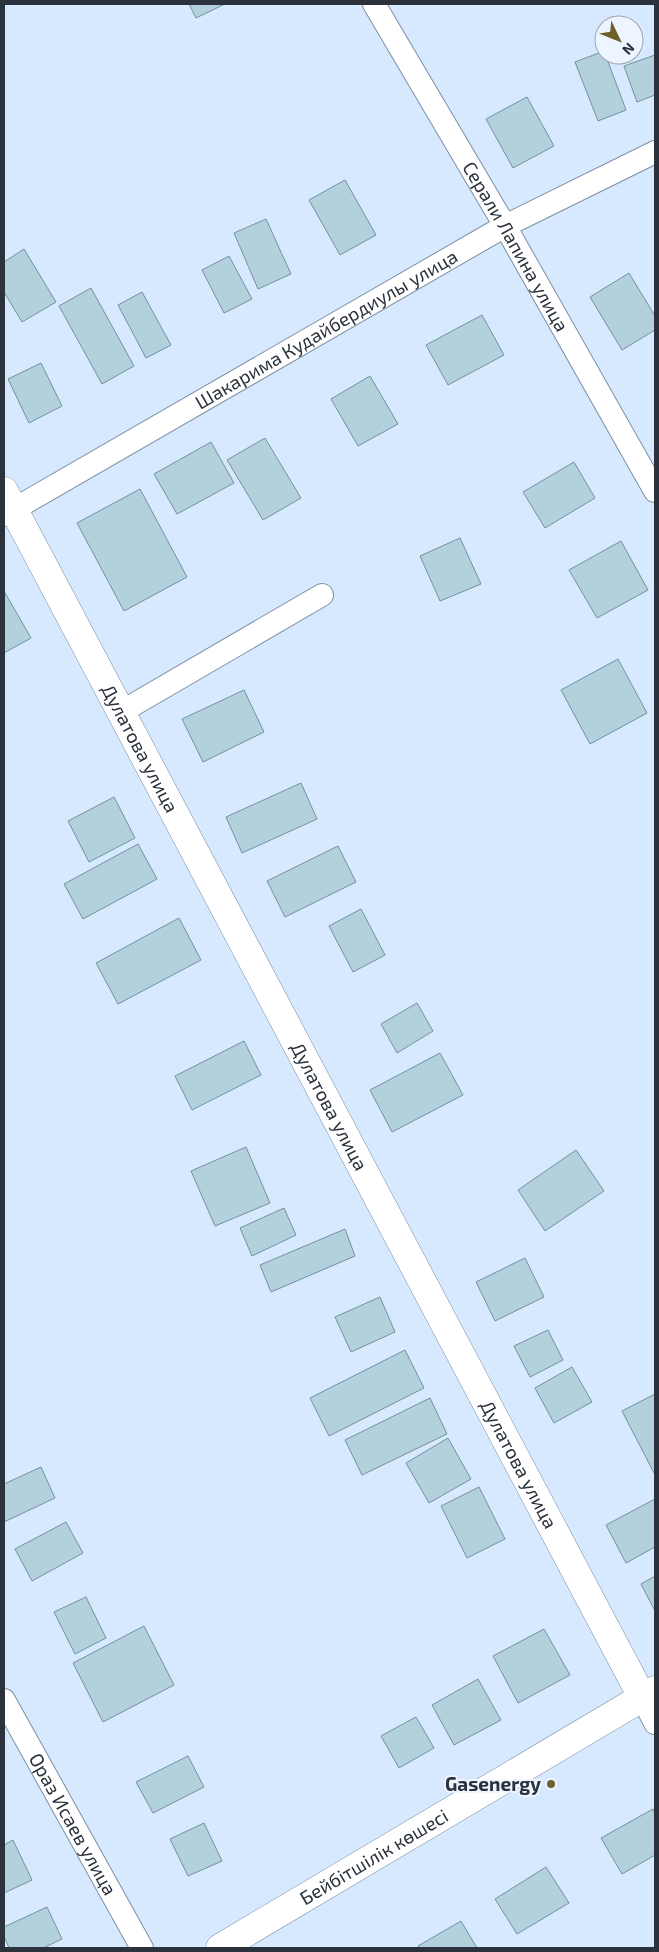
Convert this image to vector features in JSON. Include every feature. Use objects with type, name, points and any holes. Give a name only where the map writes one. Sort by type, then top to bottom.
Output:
[{"type":"street","name":"Серали Лапина улица","points":[[374,4],[505,226],[655,491]]},
{"type":"street","name":"Шакарима Кудайбердиулы улица","points":[[7,505],[505,226],[655,152]]},
{"type":"street","name":"Дулатова улица","points":[[7,505],[121,712],[649,1693],[655,1723]]},
{"type":"street","points":[[121,712],[322,595]]},
{"type":"street","name":"Бейбітшілік көшесі","points":[[220,1948],[649,1693]]},
{"type":"street","name":"Ораз Исаев улица","points":[[4,1700],[142,1948]]},
{"type":"building","points":[[189,4],[225,4],[196,18]]},
{"type":"building","points":[[594,55],[594,65],[609,65],[626,110],[598,121],[575,62]]},
{"type":"building","points":[[655,55],[655,95],[637,102],[624,66],[644,65],[644,59]]},
{"type":"building","points":[[527,97],[554,146],[513,168],[486,119]]},
{"type":"building","points":[[345,180],[376,235],[340,255],[309,200]]},
{"type":"building","points":[[266,219],[291,274],[258,289],[234,233]]},
{"type":"building","points":[[24,249],[56,302],[22,322],[4,292],[4,262]]},
{"type":"building","points":[[229,256],[252,299],[224,313],[202,270]]},
{"type":"building","points":[[629,273],[655,316],[655,330],[622,350],[590,297]]},
{"type":"building","points":[[91,288],[134,366],[102,384],[59,306]]},
{"type":"building","points":[[142,292],[171,345],[146,358],[118,305]]},
{"type":"building","points":[[482,315],[504,355],[448,385],[426,345]]},
{"type":"building","points":[[41,363],[62,406],[29,423],[8,379]]},
{"type":"building","points":[[370,376],[398,424],[358,446],[331,399]]},
{"type":"building","points":[[265,438],[301,498],[263,520],[227,460]]},
{"type":"building","points":[[211,442],[234,483],[177,514],[154,474]]},
{"type":"building","points":[[574,462],[595,498],[545,528],[523,492]]},
{"type":"building","points":[[140,489],[187,577],[124,611],[77,523]]},
{"type":"building","points":[[460,538],[481,584],[440,601],[420,556]]},
{"type":"building","points":[[621,541],[648,590],[597,618],[569,570]]},
{"type":"building","points":[[4,591],[31,638],[4,653]]},
{"type":"building","points":[[618,659],[647,713],[590,744],[561,690]]},
{"type":"building","points":[[244,690],[264,732],[203,762],[182,719]]},
{"type":"building","points":[[301,783],[317,819],[242,853],[226,817]]},
{"type":"building","points":[[114,797],[135,838],[89,862],[68,821]]},
{"type":"building","points":[[138,844],[157,879],[83,919],[64,884]]},
{"type":"building","points":[[338,846],[356,882],[285,917],[267,881]]},
{"type":"building","points":[[361,909],[385,955],[353,972],[329,926]]},
{"type":"building","points":[[179,918],[201,960],[118,1004],[96,963]]},
{"type":"building","points":[[417,1003],[433,1031],[397,1053],[381,1024]]},
{"type":"building","points":[[244,1041],[261,1075],[192,1110],[175,1076]]},
{"type":"building","points":[[440,1053],[463,1095],[392,1132],[370,1090]]},
{"type":"building","points":[[246,1147],[270,1203],[215,1226],[191,1171]]},
{"type":"building","points":[[576,1150],[604,1191],[545,1231],[518,1190]]},
{"type":"building","points":[[284,1208],[296,1235],[252,1256],[240,1228]]},
{"type":"building","points":[[345,1229],[355,1256],[271,1292],[260,1265]]},
{"type":"building","points":[[525,1258],[544,1297],[495,1321],[476,1282]]},
{"type":"building","points":[[380,1297],[395,1332],[351,1352],[335,1317]]},
{"type":"building","points":[[548,1330],[563,1360],[530,1377],[514,1346]]},
{"type":"building","points":[[405,1350],[424,1388],[329,1436],[310,1398]]},
{"type":"building","points":[[572,1367],[592,1402],[554,1423],[535,1388]]},
{"type":"building","points":[[655,1394],[655,1472],[654,1473],[622,1411]]},
{"type":"building","points":[[430,1398],[447,1434],[362,1475],[345,1440]]},
{"type":"building","points":[[448,1438],[471,1479],[429,1503],[406,1463]]},
{"type":"building","points":[[41,1467],[55,1498],[4,1522],[4,1484]]},
{"type":"building","points":[[479,1487],[505,1539],[467,1558],[441,1506]]},
{"type":"building","points":[[655,1499],[655,1547],[626,1563],[606,1525]]},
{"type":"building","points":[[66,1522],[83,1553],[32,1581],[15,1549]]},
{"type":"building","points":[[655,1576],[655,1611],[641,1584]]},
{"type":"building","points":[[86,1597],[106,1638],[75,1654],[54,1612]]},
{"type":"building","points":[[144,1626],[174,1685],[103,1722],[73,1663]]},
{"type":"building","points":[[544,1629],[570,1675],[518,1703],[493,1656]]},
{"type":"building","points":[[478,1679],[501,1720],[454,1745],[432,1705]]},
{"type":"building","points":[[416,1717],[434,1748],[399,1768],[381,1736]]},
{"type":"building","points":[[188,1756],[204,1787],[153,1813],[136,1782]]},
{"type":"building","points":[[653,1809],[655,1814],[655,1855],[622,1874],[601,1838]]},
{"type":"building","points":[[204,1823],[222,1861],[188,1876],[170,1839]]},
{"type":"building","points":[[13,1840],[32,1880],[4,1893],[4,1845]]},
{"type":"building","points":[[546,1867],[569,1903],[517,1934],[495,1899]]},
{"type":"building","points":[[47,1907],[62,1939],[43,1948],[9,1948],[4,1936],[4,1927]]},
{"type":"building","points":[[461,1921],[477,1948],[420,1948],[418,1946]]},
{"type":"place","name":"Gasenergy","points":[[551,1784]]}]
